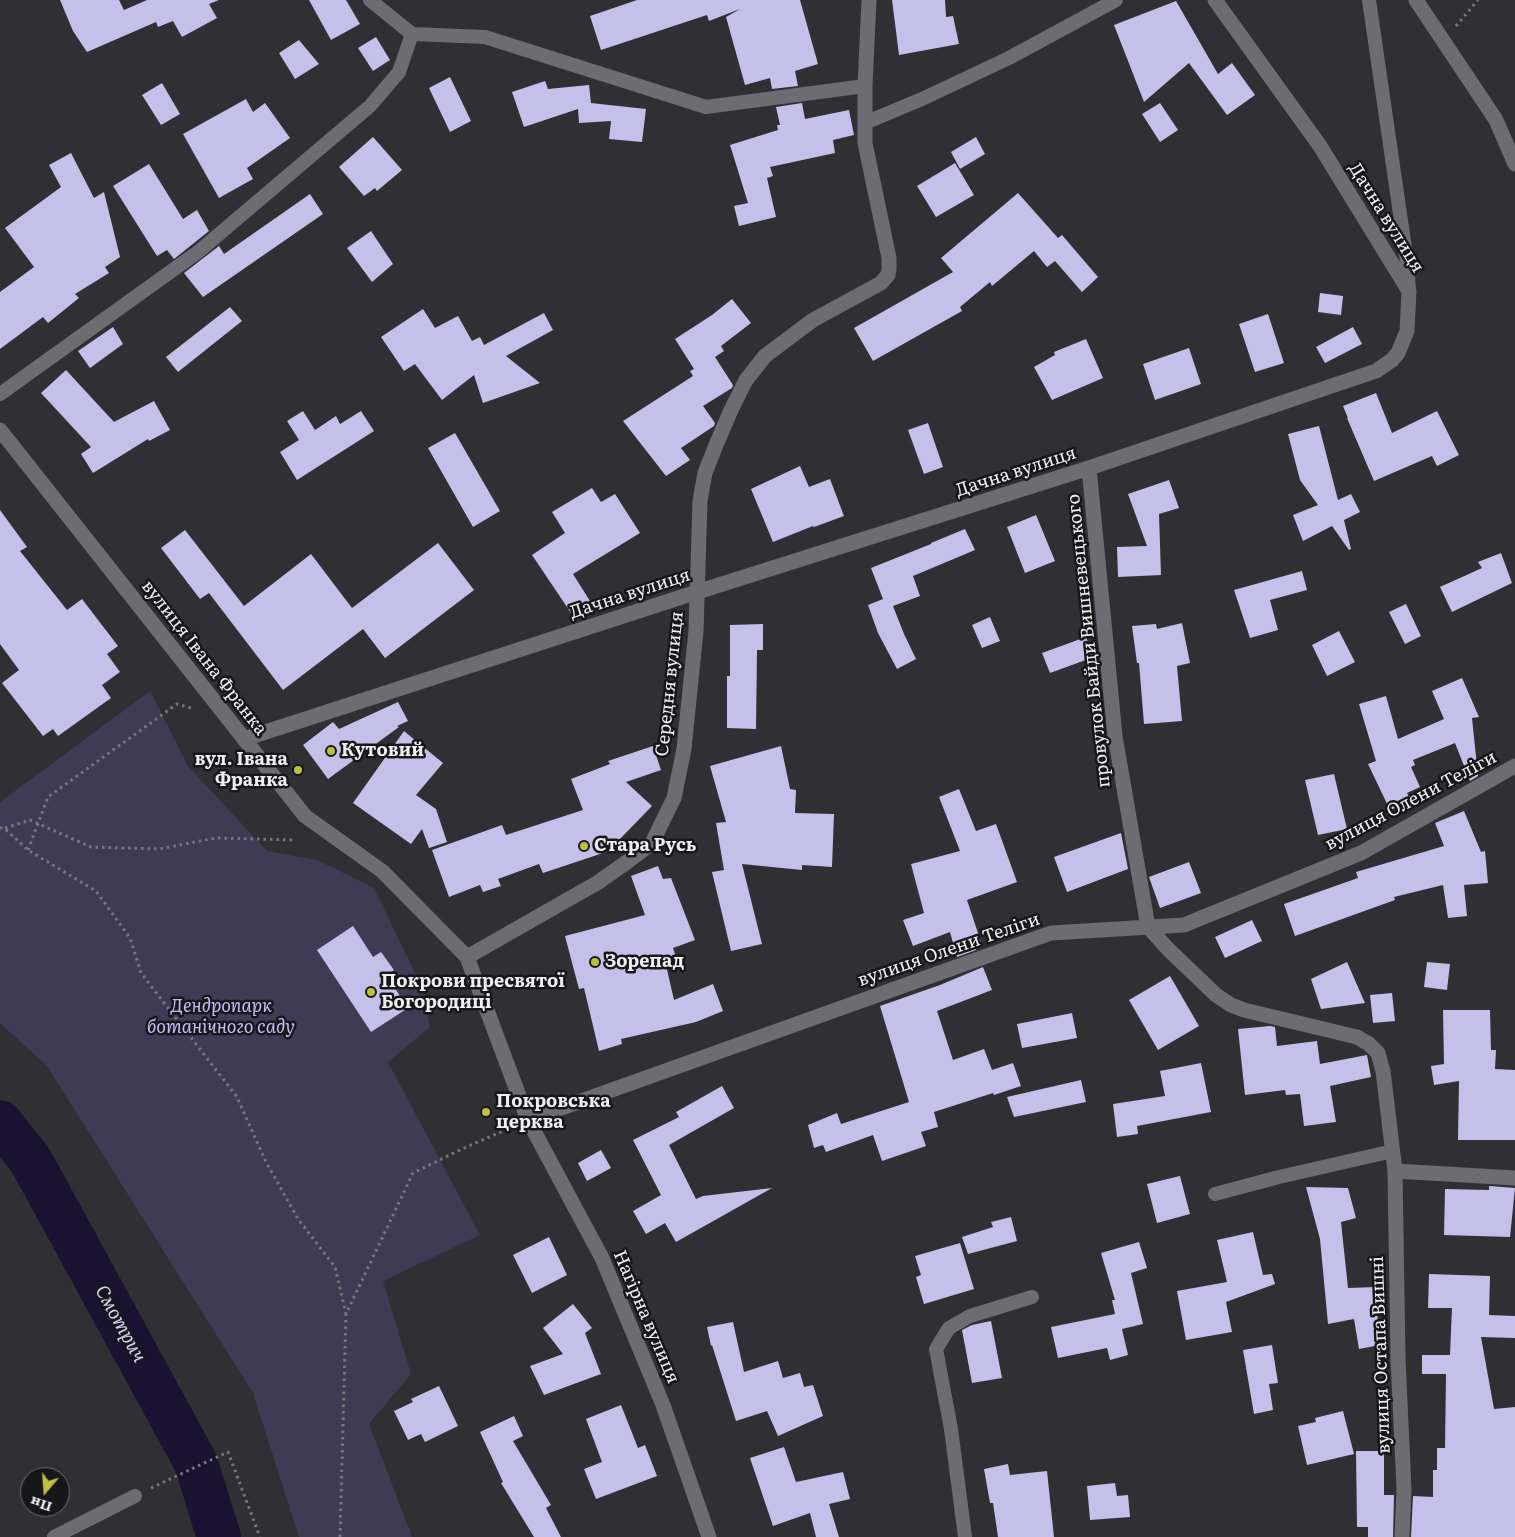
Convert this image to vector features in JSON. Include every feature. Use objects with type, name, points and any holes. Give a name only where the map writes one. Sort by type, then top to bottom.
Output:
[{"type":"street","name":"Середня вулиця","points":[[467,958],[597,883],[652,843],[674,798],[684,749],[696,631],[700,501],[706,473],[730,410],[746,380],[765,356],[813,320],[876,287],[888,275],[889,258],[865,143],[868,0]]},
{"type":"street","name":"Дачна вулиця","points":[[244,739],[697,592],[1089,468],[1376,371],[1392,360],[1403,344],[1408,322],[1409,291],[1320,146],[1215,0]]},
{"type":"street","points":[[1416,0],[1496,120],[1515,164]]},
{"type":"street","name":"вулиця Івана Франка","points":[[0,430],[305,816],[382,871],[467,958],[528,1120]]},
{"type":"street","name":"провулок Байди Вишневецького","points":[[1089,468],[1115,736],[1148,927]]},
{"type":"street","name":"вулиця Олени Теліги","points":[[528,1120],[1051,933],[1184,925],[1361,853],[1515,766]]},
{"type":"street","name":"вулиця Остапа Вишні","points":[[1148,927],[1210,989],[1231,1004],[1244,1010],[1357,1037],[1369,1044],[1378,1053],[1383,1071],[1394,1171],[1398,1358],[1404,1489],[1402,1537]]},
{"type":"street","name":"Нагірна вулиця","points":[[528,1120],[602,1258],[663,1405],[710,1537]]},
{"type":"street","points":[[1394,1171],[1515,1178]]},
{"type":"lane","points":[[370,0],[412,34],[485,37],[706,107],[865,86]]},
{"type":"lane","points":[[866,122],[922,99],[1009,58],[1116,0]]},
{"type":"lane","points":[[1369,0],[1409,291]]},
{"type":"lane","points":[[0,394],[198,252],[370,106],[399,72],[412,34]]},
{"type":"lane","points":[[1215,1194],[1393,1151]]},
{"type":"lane","points":[[965,1537],[951,1429],[936,1349],[949,1328],[970,1316],[1032,1297]]},
{"type":"lane","points":[[54,1537],[135,1496]]},
{"type":"path","points":[[1444,40],[1478,0]]},
{"type":"path","points":[[28,850],[48,797],[177,704],[228,719]]},
{"type":"path","points":[[2,828],[30,820],[91,847],[159,849],[216,838],[296,840]]},
{"type":"path","points":[[2,828],[28,850],[96,892],[130,938],[140,973],[237,1097],[265,1160],[298,1219],[336,1267],[346,1314],[340,1537]]},
{"type":"path","points":[[346,1314],[413,1173],[528,1120]]},
{"type":"path","points":[[135,1496],[228,1452],[260,1537]]},
{"type":"green space","name":"Дендропарк ботанічного саду","points":[[150,691],[188,766],[267,851],[317,860],[374,888],[419,981],[430,1027],[388,1062],[480,1235],[383,1281],[411,1374],[369,1424],[412,1537],[299,1537],[253,1393],[47,1066],[0,1023],[0,802]]},
{"type":"building","points":[[60,0],[119,0],[124,10],[147,0],[219,0],[209,4],[217,18],[182,37],[173,21],[158,27],[156,22],[87,52],[73,31]]},
{"type":"building","points":[[309,0],[346,0],[360,24],[331,40]]},
{"type":"building","points":[[637,0],[800,0],[818,64],[795,71],[798,86],[772,89],[770,78],[745,85],[726,17],[740,9],[709,21],[707,15],[601,50],[590,16]]},
{"type":"building","points":[[892,0],[945,0],[946,17],[953,16],[959,44],[899,55]]},
{"type":"building","points":[[1176,1],[1218,74],[1232,63],[1255,95],[1227,115],[1189,63],[1144,102],[1114,25]]},
{"type":"building","points":[[376,37],[390,60],[373,71],[358,48]]},
{"type":"building","points":[[299,40],[319,64],[295,79],[279,53]]},
{"type":"building","points":[[450,77],[471,121],[450,132],[429,88]]},
{"type":"building","points":[[545,81],[548,89],[589,85],[591,103],[646,109],[642,142],[609,139],[611,121],[579,123],[578,109],[524,127],[512,92]]},
{"type":"building","points":[[162,83],[180,114],[161,125],[142,95]]},
{"type":"building","points":[[246,99],[253,112],[265,103],[290,138],[247,168],[253,179],[219,198],[183,134]]},
{"type":"building","points":[[802,103],[805,119],[849,110],[854,135],[833,140],[835,153],[770,167],[773,176],[767,178],[776,217],[739,226],[734,206],[748,203],[730,145],[778,130],[777,125],[780,125],[776,107]]},
{"type":"building","points":[[1160,103],[1178,130],[1160,142],[1142,114]]},
{"type":"building","points":[[373,137],[402,170],[377,191],[375,188],[364,196],[339,167]]},
{"type":"building","points":[[976,137],[985,154],[960,169],[951,152]]},
{"type":"building","points":[[71,153],[94,198],[104,192],[120,257],[105,267],[109,273],[75,294],[79,298],[48,323],[43,317],[0,349],[0,292],[34,267],[5,228],[61,187],[49,165]]},
{"type":"building","points":[[955,163],[974,195],[936,217],[917,186]]},
{"type":"building","points":[[149,164],[183,219],[197,210],[209,231],[174,259],[167,250],[157,256],[113,186]]},
{"type":"building","points":[[1018,193],[1058,238],[1062,235],[1098,277],[1082,292],[1055,261],[1047,267],[1034,251],[992,286],[990,282],[960,307],[962,311],[873,361],[854,328],[953,272],[941,258]]},
{"type":"building","points":[[310,194],[323,214],[203,297],[184,273],[219,246],[224,254]]},
{"type":"building","points":[[371,231],[393,264],[372,282],[347,248]]},
{"type":"building","points":[[1320,293],[1343,296],[1341,315],[1318,312]]},
{"type":"building","points":[[732,299],[751,323],[721,346],[724,351],[715,357],[733,385],[732,388],[703,406],[715,423],[714,426],[681,448],[690,460],[666,476],[623,421],[693,376],[690,371],[694,369],[675,339],[712,315]]},
{"type":"building","points":[[230,307],[242,321],[178,372],[166,357]]},
{"type":"building","points":[[423,309],[435,328],[458,316],[472,341],[480,337],[484,345],[544,313],[553,330],[506,356],[540,383],[483,403],[474,375],[442,400],[415,364],[404,371],[381,337]]},
{"type":"building","points":[[1268,314],[1284,363],[1255,372],[1239,324]]},
{"type":"building","points":[[113,327],[123,344],[90,368],[78,351]]},
{"type":"building","points":[[1353,327],[1362,344],[1325,363],[1316,347]]},
{"type":"building","points":[[1086,339],[1103,378],[1052,400],[1034,367],[1055,355],[1054,352]]},
{"type":"building","points":[[1189,348],[1201,384],[1155,400],[1143,364]]},
{"type":"building","points":[[66,370],[114,422],[154,401],[170,430],[149,441],[148,439],[93,473],[81,454],[91,447],[41,393]]},
{"type":"building","points":[[1376,393],[1392,433],[1437,411],[1459,455],[1437,466],[1432,456],[1374,481],[1343,406]]},
{"type":"building","points":[[303,411],[315,430],[336,416],[340,424],[361,411],[374,431],[297,480],[280,452],[299,440],[287,421]]},
{"type":"building","points":[[928,423],[943,467],[924,474],[908,430]]},
{"type":"building","points":[[1319,426],[1338,500],[1351,494],[1360,512],[1344,520],[1351,549],[1349,550],[1332,526],[1303,541],[1293,515],[1318,505],[1300,480],[1288,434]]},
{"type":"building","points":[[455,433],[500,511],[473,527],[428,448]]},
{"type":"building","points":[[800,466],[809,487],[830,479],[844,516],[773,542],[751,489]]},
{"type":"building","points":[[1169,480],[1179,508],[1159,514],[1161,575],[1118,577],[1117,547],[1147,546],[1128,494]]},
{"type":"building","points":[[592,488],[601,502],[615,494],[640,533],[573,574],[590,601],[571,613],[532,555],[565,533],[552,512]]},
{"type":"building","points":[[0,510],[27,547],[20,551],[67,610],[82,599],[118,646],[107,654],[120,672],[102,685],[111,698],[58,736],[53,729],[43,736],[2,683],[19,670],[0,644]]},
{"type":"building","points":[[1036,515],[1055,561],[1025,573],[1007,527]]},
{"type":"building","points":[[965,529],[975,550],[913,576],[920,596],[893,606],[916,659],[897,669],[878,633],[868,605],[883,599],[871,568]]},
{"type":"building","points":[[185,530],[244,606],[311,554],[352,608],[438,543],[474,590],[385,658],[363,629],[283,690],[209,593],[200,599],[161,548]]},
{"type":"building","points":[[1501,553],[1512,583],[1452,612],[1440,587],[1482,568],[1478,562]]},
{"type":"building","points":[[1302,571],[1307,590],[1270,600],[1278,630],[1250,638],[1234,590]]},
{"type":"building","points":[[1406,604],[1421,636],[1405,644],[1389,612]]},
{"type":"building","points":[[990,617],[1000,641],[982,648],[972,625]]},
{"type":"building","points":[[1182,623],[1190,663],[1177,666],[1182,721],[1144,724],[1139,663],[1137,663],[1132,626],[1156,624],[1157,629]]},
{"type":"building","points":[[763,624],[763,650],[757,650],[756,729],[727,728],[727,676],[730,676],[730,625]]},
{"type":"building","points":[[1339,631],[1355,662],[1327,676],[1312,645]]},
{"type":"building","points":[[1086,637],[1094,657],[1050,673],[1042,653]]},
{"type":"building","points":[[1462,678],[1479,717],[1472,718],[1478,776],[1470,781],[1455,743],[1413,760],[1415,765],[1411,767],[1420,787],[1407,793],[1411,801],[1390,810],[1368,764],[1376,761],[1359,704],[1386,696],[1398,739],[1444,719],[1432,691]]},
{"type":"building","points":[[398,702],[408,721],[397,726],[399,727],[328,779],[303,745],[333,722],[339,729]]},
{"type":"building","points":[[404,731],[443,763],[416,795],[436,809],[447,842],[429,848],[422,829],[411,844],[353,803]]},
{"type":"building","points":[[653,746],[661,770],[626,782],[652,806],[619,840],[621,847],[543,873],[539,864],[498,879],[501,886],[483,892],[480,885],[449,897],[432,850],[502,825],[506,835],[583,810],[571,779],[610,764],[608,761]]},
{"type":"building","points":[[781,746],[790,789],[796,790],[795,813],[834,814],[832,867],[802,865],[802,870],[742,864],[762,944],[731,951],[712,872],[724,870],[716,823],[726,822],[710,766]]},
{"type":"building","points":[[1334,774],[1347,829],[1318,835],[1305,780]]},
{"type":"building","points":[[959,789],[976,831],[996,824],[1017,882],[967,900],[981,942],[974,944],[976,950],[957,957],[950,932],[913,946],[903,920],[924,913],[911,864],[960,851],[939,797]]},
{"type":"building","points":[[1464,811],[1481,852],[1485,851],[1488,883],[1464,885],[1467,916],[1448,918],[1443,885],[1394,897],[1395,900],[1295,936],[1284,904],[1358,878],[1356,872],[1444,846],[1435,823]]},
{"type":"building","points":[[1121,833],[1128,869],[1067,892],[1054,857]]},
{"type":"building","points":[[1189,862],[1201,893],[1160,908],[1149,877]]},
{"type":"building","points":[[658,866],[663,879],[671,878],[695,940],[673,948],[676,957],[665,961],[674,1000],[713,984],[723,1011],[696,1022],[621,1039],[622,1044],[599,1051],[584,988],[579,989],[565,936],[645,915],[631,876]]},
{"type":"building","points":[[1252,920],[1262,941],[1225,958],[1215,937]]},
{"type":"building","name":"Покрови пресвятої Богородиці","points":[[353,926],[373,957],[381,952],[394,970],[386,975],[408,1008],[371,1032],[317,950]]},
{"type":"building","points":[[1347,962],[1365,1003],[1321,1009],[1311,979]]},
{"type":"building","points":[[1427,962],[1450,964],[1447,990],[1424,987]]},
{"type":"building","points":[[983,967],[992,990],[937,1011],[953,1060],[984,1049],[992,1070],[1013,1063],[1021,1086],[934,1112],[938,1127],[921,1132],[926,1146],[882,1161],[873,1135],[826,1152],[823,1145],[814,1148],[808,1125],[837,1113],[841,1124],[909,1102],[880,1006],[940,985]]},
{"type":"building","points":[[1170,976],[1199,1026],[1158,1050],[1129,1000]]},
{"type":"building","points":[[1392,993],[1395,1021],[1373,1023],[1370,995]]},
{"type":"building","points":[[1443,1010],[1490,1010],[1491,1050],[1496,1050],[1495,1069],[1515,1070],[1515,1140],[1458,1140],[1459,1081],[1434,1085],[1431,1066],[1444,1064]]},
{"type":"building","points":[[1072,1013],[1077,1038],[1022,1048],[1017,1024]]},
{"type":"building","points":[[1275,1027],[1277,1046],[1317,1041],[1320,1064],[1367,1055],[1371,1077],[1330,1086],[1336,1122],[1304,1126],[1300,1094],[1286,1095],[1285,1090],[1245,1095],[1238,1029]]},
{"type":"building","points":[[1201,1063],[1211,1112],[1137,1126],[1138,1134],[1117,1137],[1113,1104],[1165,1096],[1160,1071]]},
{"type":"building","points":[[1081,1080],[1086,1102],[1014,1117],[1007,1097]]},
{"type":"building","points":[[722,1086],[734,1108],[669,1145],[696,1199],[703,1196],[772,1188],[676,1242],[665,1223],[646,1234],[633,1211],[661,1195],[633,1140],[679,1117],[676,1112]]},
{"type":"building","points":[[601,1150],[611,1168],[587,1181],[578,1163]]},
{"type":"building","points":[[1180,1176],[1190,1214],[1157,1223],[1147,1184]]},
{"type":"building","points":[[1489,1186],[1515,1188],[1510,1237],[1444,1235],[1445,1189],[1489,1190]]},
{"type":"building","points":[[1306,1187],[1348,1188],[1356,1218],[1341,1222],[1348,1288],[1376,1287],[1378,1326],[1382,1326],[1385,1344],[1359,1349],[1354,1319],[1328,1324],[1320,1239]]},
{"type":"building","points":[[1011,1217],[1017,1241],[968,1254],[962,1237],[993,1227],[991,1222]]},
{"type":"building","points":[[1253,1232],[1263,1275],[1272,1274],[1275,1284],[1226,1302],[1232,1332],[1186,1340],[1177,1291],[1227,1282],[1217,1240]]},
{"type":"building","points":[[549,1237],[567,1275],[532,1293],[513,1255]]},
{"type":"building","points":[[1139,1242],[1147,1268],[1131,1273],[1143,1324],[1122,1329],[1128,1355],[1110,1360],[1107,1348],[1058,1358],[1051,1327],[1115,1314],[1112,1300],[1115,1300],[1101,1253]]},
{"type":"building","points":[[960,1243],[974,1289],[924,1304],[916,1277],[921,1275],[915,1256]]},
{"type":"building","points":[[1429,1274],[1490,1276],[1489,1315],[1515,1316],[1515,1338],[1481,1337],[1494,1409],[1515,1407],[1515,1537],[1411,1537],[1413,1496],[1433,1497],[1433,1470],[1437,1470],[1437,1448],[1445,1448],[1446,1374],[1422,1374],[1422,1355],[1450,1355],[1452,1308],[1428,1308]]},
{"type":"building","points":[[573,1304],[592,1328],[585,1333],[601,1374],[544,1395],[530,1366],[563,1354],[543,1328]]},
{"type":"building","points":[[991,1321],[1002,1378],[972,1383],[962,1330],[972,1325]]},
{"type":"building","points":[[733,1322],[744,1372],[778,1361],[783,1378],[800,1373],[804,1387],[813,1385],[823,1416],[778,1436],[767,1411],[736,1421],[711,1346],[707,1327]]},
{"type":"building","points":[[1272,1345],[1278,1383],[1269,1384],[1273,1410],[1254,1414],[1243,1350]]},
{"type":"building","points":[[439,1386],[458,1426],[425,1442],[421,1434],[408,1440],[394,1411],[413,1402],[411,1399]]},
{"type":"building","points":[[621,1405],[638,1448],[645,1445],[657,1476],[596,1499],[584,1469],[602,1462],[586,1419]]},
{"type":"building","points":[[1343,1411],[1354,1454],[1307,1465],[1298,1426],[1316,1422],[1315,1418]]},
{"type":"building","points":[[514,1416],[523,1436],[513,1441],[551,1505],[546,1508],[561,1537],[534,1537],[501,1483],[503,1482],[480,1432]]},
{"type":"building","points":[[784,1447],[796,1482],[843,1472],[850,1499],[829,1504],[839,1537],[816,1537],[810,1513],[773,1526],[750,1458]]},
{"type":"building","points":[[1356,1451],[1384,1451],[1384,1495],[1394,1495],[1393,1537],[1368,1537],[1368,1527],[1357,1527]]},
{"type":"building","points":[[1008,1464],[1010,1475],[1047,1471],[1054,1537],[998,1537],[993,1503],[990,1503],[984,1469]]},
{"type":"building","points":[[1115,1483],[1117,1496],[1128,1495],[1130,1517],[1090,1520],[1087,1486]]},
{"type":"waterway","name":"Смотрич","points":[[0,1122],[29,1158],[196,1463],[219,1537]]},
{"type":"place","name":"Кутовий","points":[[331,751]]},
{"type":"place","name":"вул. Івана Франка","points":[[298,770]]},
{"type":"place","name":"Стара Русь","points":[[584,846]]},
{"type":"place","name":"Зорепад","points":[[595,962]]},
{"type":"place","name":"Покрови пресвятої Богородиці","points":[[371,992]]},
{"type":"place","name":"Покровська церква","points":[[486,1112]]}]
